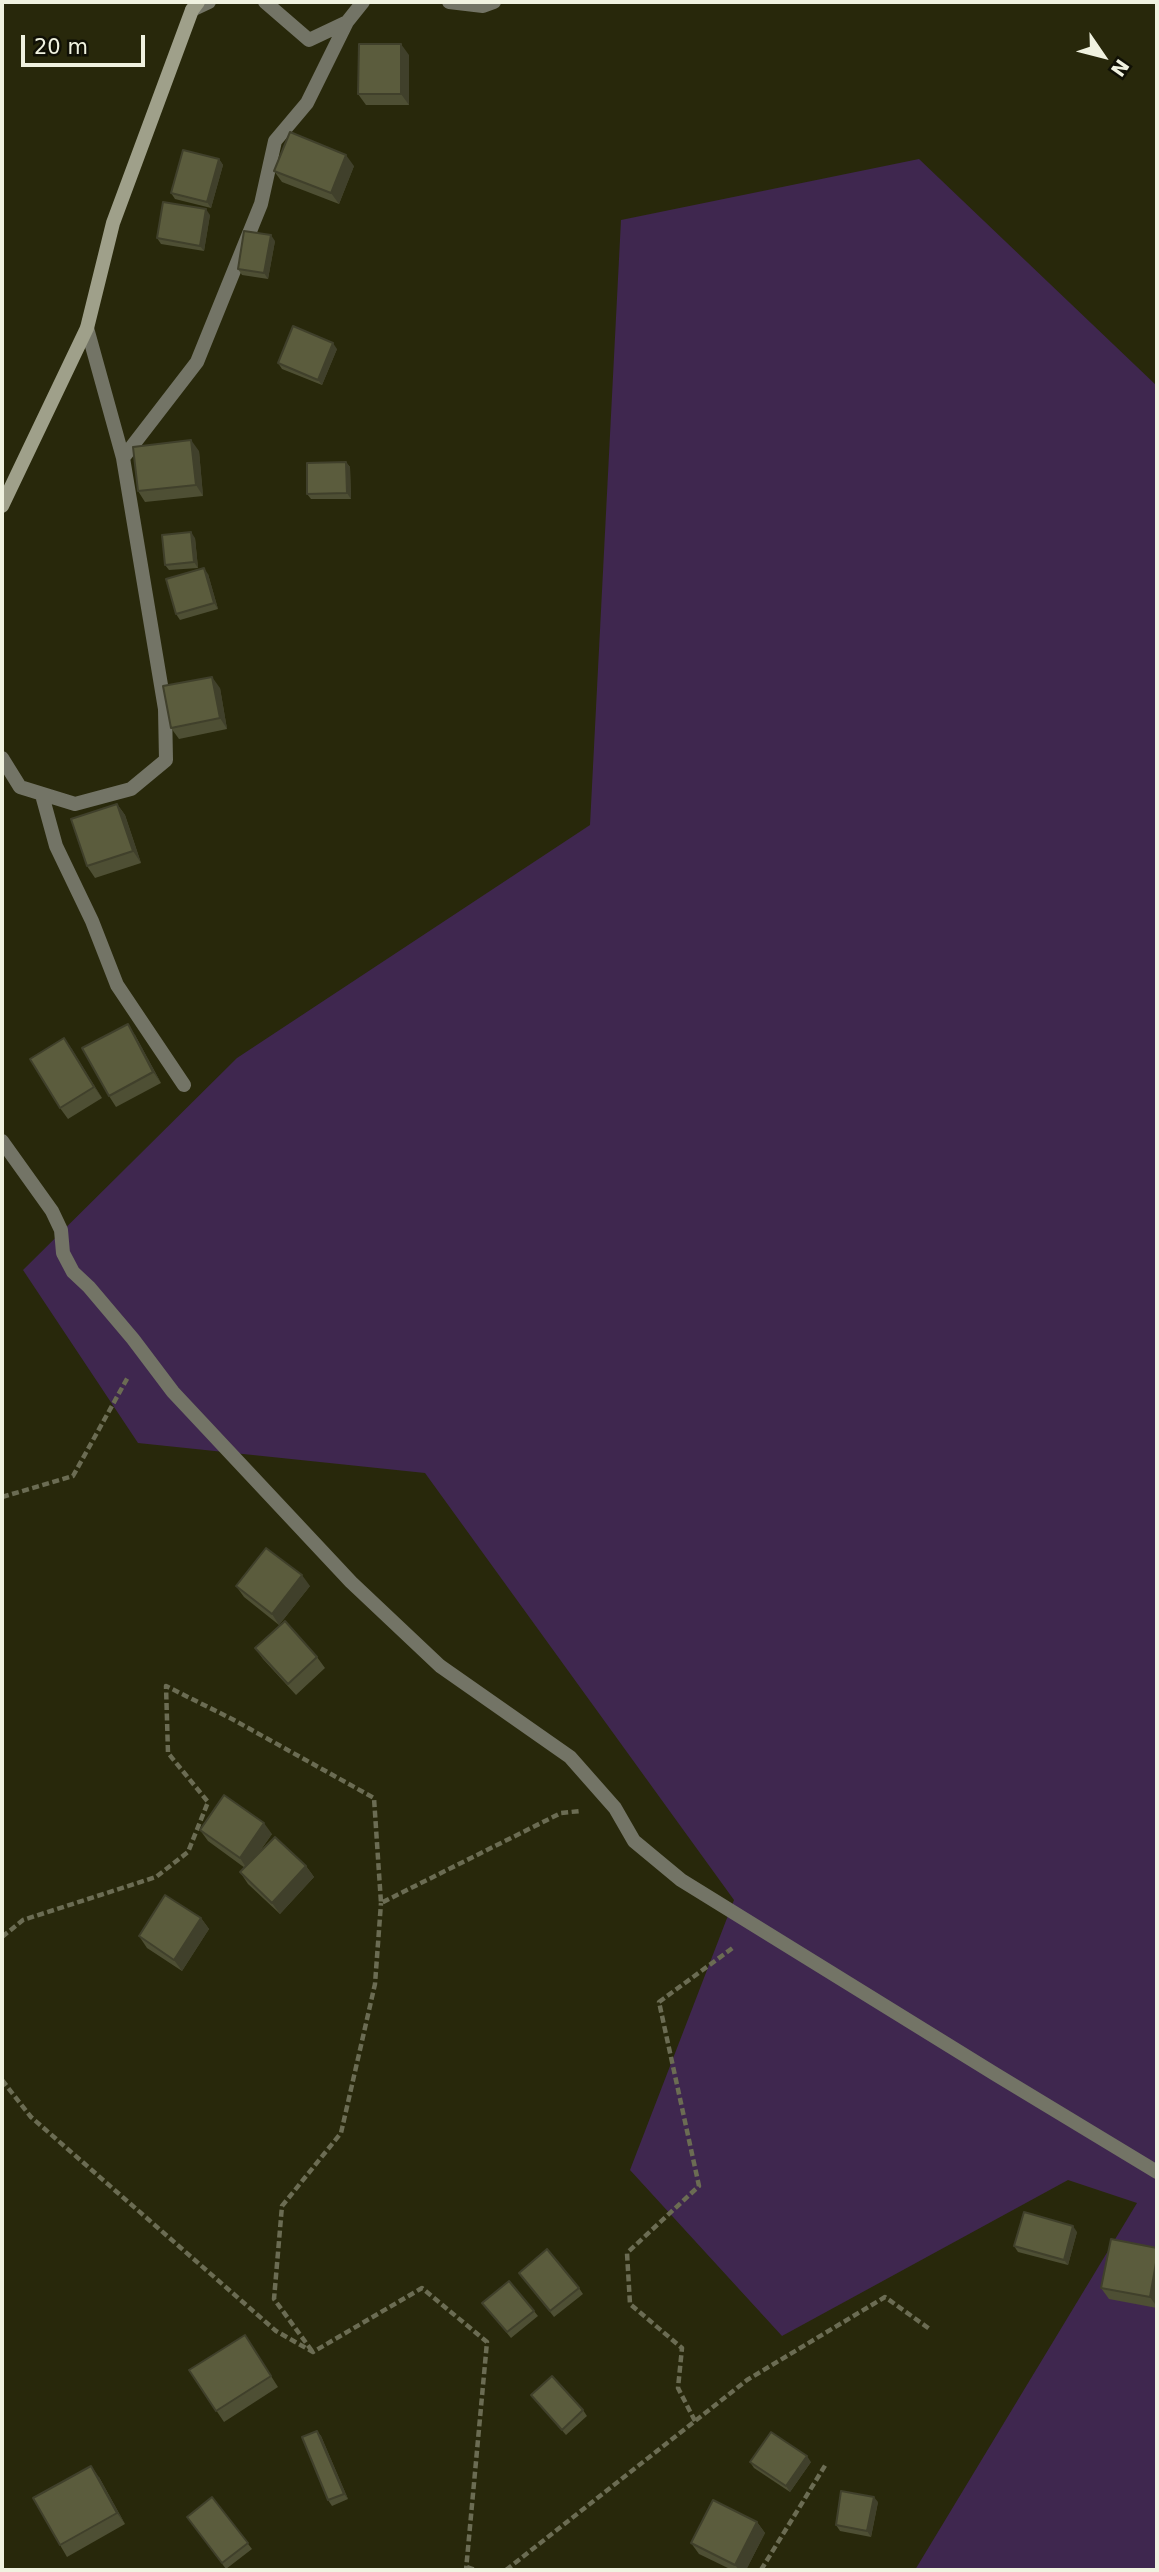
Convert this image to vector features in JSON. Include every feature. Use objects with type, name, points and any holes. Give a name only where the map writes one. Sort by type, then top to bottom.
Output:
[{"type":"street","points":[[2,506],[87,328],[113,223],[195,6],[209,2]]},
{"type":"street","points":[[265,2],[309,40],[346,22]]},
{"type":"street","points":[[123,458],[197,362],[261,204],[275,141],[307,103],[346,22],[363,2]]},
{"type":"street","points":[[449,2],[483,6],[494,2]]},
{"type":"street","points":[[2,758],[20,787],[75,804],[131,789],[166,760],[165,709],[123,458],[87,328]]},
{"type":"street","points":[[42,795],[56,846],[92,921],[117,985],[184,1085]]},
{"type":"street","points":[[2,1141],[52,1211],[61,1230],[63,1253],[73,1272],[89,1287],[173,1392],[351,1582],[440,1667],[570,1757],[615,1808],[634,1841],[681,1880],[1157,2172]]},
{"type":"path","points":[[2,1497],[72,1476],[142,1352]]},
{"type":"path","points":[[2,1937],[23,1920],[156,1877],[188,1852],[208,1802],[168,1753],[166,1686],[232,1719],[374,1798],[381,1903],[374,1984],[341,2133],[282,2206],[274,2300],[313,2352]]},
{"type":"path","points":[[381,1903],[561,1813],[615,1808]]},
{"type":"path","points":[[695,2421],[678,2388],[682,2348],[630,2305],[627,2253],[699,2186],[659,2002],[761,1928]]},
{"type":"path","points":[[2,2080],[41,2126],[276,2331],[313,2352]]},
{"type":"path","points":[[313,2352],[422,2288],[487,2342],[466,2568],[474,2570]]},
{"type":"path","points":[[506,2570],[747,2380],[885,2297],[931,2330]]},
{"type":"path","points":[[761,2570],[826,2464]]},
{"type":"shaded area","points":[[919,159],[1157,386],[1157,2570],[915,2570],[1137,2203],[1068,2180],[782,2336],[630,2170],[734,1900],[425,1473],[138,1443],[23,1270],[237,1058],[590,825],[621,220]]},
{"type":"building","points":[[359,44],[401,44],[401,94],[358,94]]},
{"type":"building","points":[[290,132],[346,155],[331,193],[274,171]]},
{"type":"building","points":[[183,150],[219,159],[207,202],[171,193]]},
{"type":"building","points":[[163,202],[206,209],[200,246],[157,238]]},
{"type":"building","points":[[244,231],[271,235],[264,273],[238,269]]},
{"type":"building","points":[[293,326],[333,343],[318,380],[278,363]]},
{"type":"building","points":[[191,440],[196,485],[138,491],[133,447]]},
{"type":"building","points":[[346,462],[347,493],[307,494],[307,463]]},
{"type":"building","points":[[191,532],[194,562],[165,565],[162,535]]},
{"type":"building","points":[[204,568],[214,603],[176,614],[166,579]]},
{"type":"building","points":[[212,677],[220,718],[171,728],[163,686]]},
{"type":"building","points":[[117,804],[133,851],[87,866],[71,819]]},
{"type":"building","points":[[128,1024],[153,1072],[109,1096],[82,1048]]},
{"type":"building","points":[[64,1038],[94,1087],[60,1108],[30,1059]]},
{"type":"building","points":[[266,1548],[302,1575],[272,1614],[236,1586]]},
{"type":"building","points":[[285,1621],[317,1657],[288,1684],[255,1648]]},
{"type":"building","points":[[224,1795],[264,1823],[240,1858],[200,1830]]},
{"type":"building","points":[[275,1837],[306,1866],[272,1903],[240,1872]]},
{"type":"building","points":[[165,1895],[201,1918],[174,1960],[139,1936]]},
{"type":"building","points":[[1024,2212],[1073,2226],[1064,2260],[1014,2246]]},
{"type":"building","points":[[1111,2239],[1157,2248],[1150,2297],[1101,2288]]},
{"type":"building","points":[[547,2249],[579,2288],[550,2311],[519,2273]]},
{"type":"building","points":[[509,2281],[534,2311],[507,2332],[482,2303]]},
{"type":"building","points":[[245,2335],[271,2376],[216,2411],[189,2370]]},
{"type":"building","points":[[552,2376],[583,2410],[562,2430],[531,2395]]},
{"type":"building","points":[[317,2431],[344,2494],[328,2500],[302,2437]]},
{"type":"building","points":[[771,2432],[807,2456],[786,2486],[750,2462]]},
{"type":"building","points":[[91,2466],[117,2513],[60,2545],[33,2498]]},
{"type":"building","points":[[841,2491],[874,2497],[867,2531],[836,2525]]},
{"type":"building","points":[[212,2497],[248,2543],[222,2563],[187,2517]]},
{"type":"building","points":[[713,2500],[757,2522],[735,2565],[691,2543]]}]
